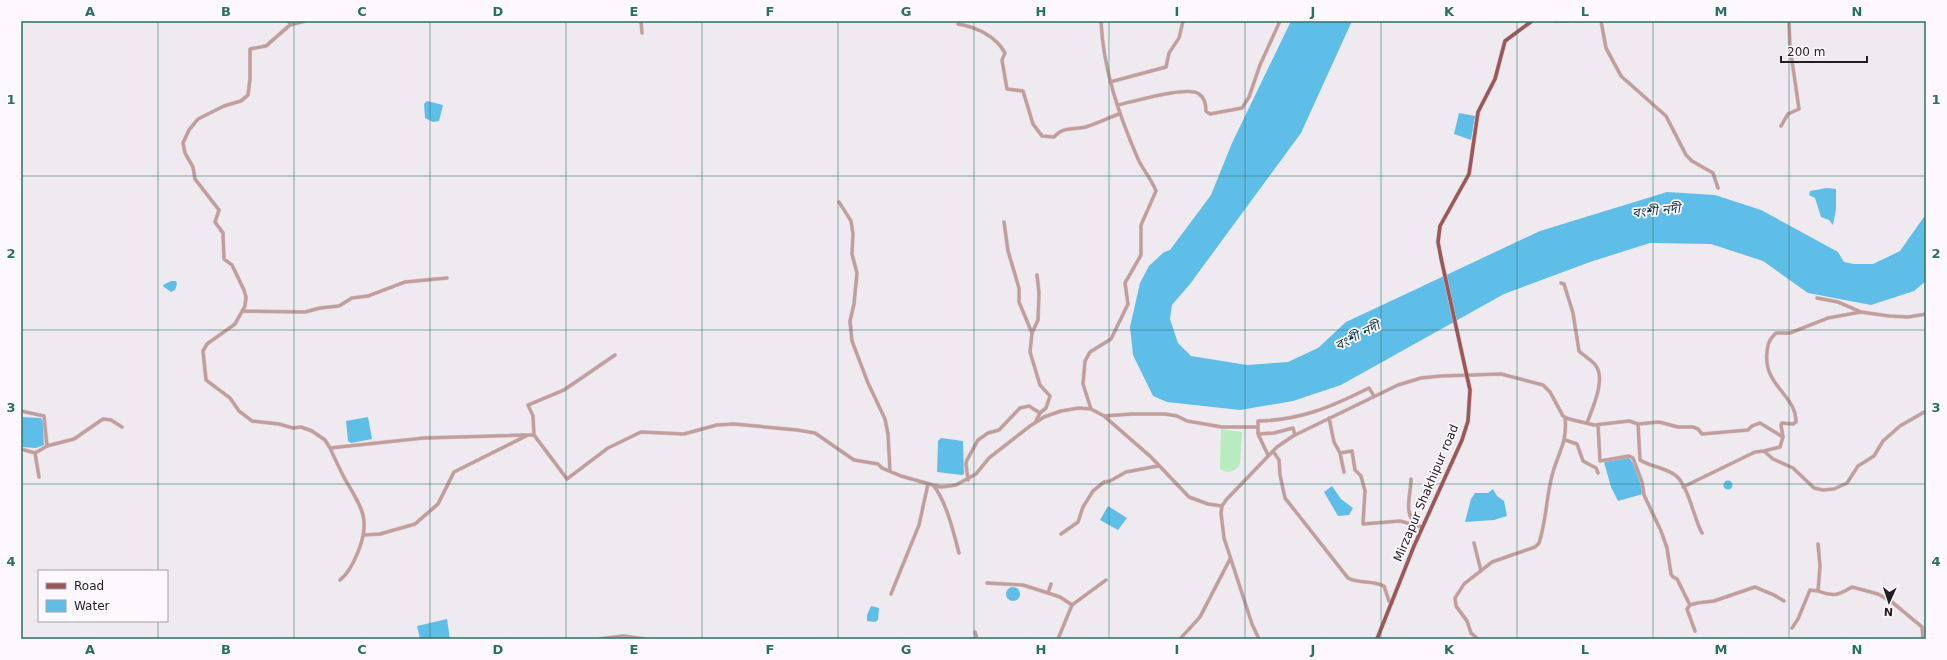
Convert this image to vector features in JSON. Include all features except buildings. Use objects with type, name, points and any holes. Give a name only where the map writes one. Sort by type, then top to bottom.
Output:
[{"type":"main road","name":"Mirzapur Shakhipur road","points":[[1377,639],[1422,527],[1462,440],[1468,421],[1470,390],[1438,242],[1440,226],[1469,174],[1478,112],[1495,79],[1505,41],[1532,21]]},
{"type":"street","points":[[305,21],[290,23],[266,46],[250,49],[249,90],[245,98],[198,119],[189,130],[183,143],[186,153],[194,167],[195,179],[219,210],[215,222],[222,233],[224,259],[232,265],[246,297],[245,306],[235,324],[207,344],[203,352],[206,380],[230,398],[239,411],[252,421],[279,424],[293,428],[301,427],[312,431],[325,440],[362,508],[364,521],[364,535],[352,566],[340,580]]},
{"type":"street","points":[[641,21],[642,33]]},
{"type":"street","points":[[1091,409],[1083,384],[1085,361],[1090,352],[1111,339],[1128,304],[1125,283],[1141,255],[1141,225],[1156,194],[1155,189],[1138,160],[1119,114],[1102,48],[1101,21]]},
{"type":"street","points":[[1110,82],[1166,67],[1168,56],[1179,38],[1183,21]]},
{"type":"street","points":[[1117,105],[1136,102],[1152,97],[1193,91],[1202,96],[1206,111],[1210,114],[1242,108],[1249,97],[1260,65],[1280,21]]},
{"type":"street","points":[[1555,21],[1568,21]]},
{"type":"street","points":[[1576,21],[1582,21]]},
{"type":"street","points":[[1601,21],[1606,48],[1610,59],[1621,76],[1666,116],[1686,155],[1692,161],[1713,173],[1718,188]]},
{"type":"street","points":[[1781,126],[1788,114],[1799,109],[1790,47],[1789,21]]},
{"type":"street","points":[[958,24],[973,26],[989,35],[1003,48],[1005,53],[1002,60],[1007,89],[1023,91],[1033,124],[1042,136],[1054,137],[1058,132],[1067,128],[1085,127],[1119,114]]},
{"type":"street","points":[[839,202],[851,221],[853,234],[852,254],[857,273],[854,304],[850,321],[852,341],[868,383],[885,419],[890,472]]},
{"type":"street","points":[[1004,222],[1008,251],[1018,284],[1019,302],[1032,333]]},
{"type":"street","points":[[1036,422],[1040,413],[1046,408],[1050,396],[1043,390],[1036,376],[1030,352],[1032,333],[1038,320],[1039,293],[1037,276]]},
{"type":"street","points":[[243,310],[305,312],[320,308],[339,306],[352,298],[368,296],[405,282],[447,278]]},
{"type":"street","points":[[1561,283],[1564,284],[1573,313],[1579,351],[1596,365],[1598,371],[1598,391],[1587,423]]},
{"type":"street","points":[[1817,298],[1838,302],[1861,312]]},
{"type":"street","points":[[1683,487],[1755,452],[1780,447],[1783,437],[1781,424],[1793,424],[1796,422],[1796,413],[1790,401],[1776,386],[1766,364],[1768,341],[1776,334],[1790,334],[1828,318],[1861,312],[1908,317],[1926,314]]},
{"type":"street","points":[[615,355],[564,390],[528,405],[533,416],[534,435],[567,479],[608,448],[641,432],[684,434],[717,425],[734,424],[815,433],[854,460],[878,464],[890,472],[942,487],[956,485],[968,480],[999,450],[1036,422],[1061,411],[1079,408],[1091,409],[1104,416],[1151,457],[1189,498],[1208,504],[1222,506]]},
{"type":"street","points":[[1259,639],[1252,624],[1230,559],[1222,526],[1222,506],[1230,495],[1273,450],[1295,435],[1398,385],[1421,378],[1501,374],[1537,382],[1543,385],[1550,392],[1556,406],[1565,417],[1587,423],[1598,425],[1629,421],[1638,424],[1659,422],[1678,427],[1698,429],[1702,434],[1709,434],[1748,430],[1752,426],[1760,423],[1783,437]]},
{"type":"street","points":[[1268,455],[1258,434],[1258,421],[1283,419],[1332,406],[1369,388],[1374,396]]},
{"type":"street","points":[[968,480],[966,464],[978,440],[988,433],[999,430],[1020,408],[1029,406],[1040,413]]},
{"type":"street","points":[[21,411],[44,416],[47,446]]},
{"type":"street","points":[[1764,451],[1774,459],[1793,468],[1814,488],[1823,490],[1834,489],[1847,483],[1858,466],[1874,456],[1884,441],[1900,426],[1926,411]]},
{"type":"street","points":[[1104,416],[1165,414],[1177,416],[1187,421],[1222,427],[1258,426]]},
{"type":"street","points":[[1478,639],[1471,633],[1467,621],[1456,606],[1455,598],[1464,584],[1492,562],[1535,547],[1539,543],[1547,510],[1551,479],[1565,440],[1565,417]]},
{"type":"street","points":[[1329,418],[1334,442],[1340,453],[1344,472]]},
{"type":"street","points":[[21,449],[35,453],[47,446],[74,439],[103,419],[111,420],[122,427]]},
{"type":"street","points":[[1638,424],[1640,460],[1674,474],[1680,479],[1702,533]]},
{"type":"street","points":[[1598,425],[1600,462],[1629,456],[1633,458],[1642,482],[1644,495],[1656,518],[1664,539],[1671,574],[1677,579],[1690,605]]},
{"type":"street","points":[[1258,434],[1274,433],[1293,428],[1295,435]]},
{"type":"street","points":[[364,535],[380,534],[415,524],[438,504],[454,472],[528,435]]},
{"type":"street","points":[[330,448],[424,438],[534,435]]},
{"type":"street","points":[[1565,440],[1577,444],[1583,461],[1596,468],[1598,473]]},
{"type":"street","points":[[1273,450],[1279,460],[1284,495],[1303,522],[1348,578],[1384,586],[1389,601],[1392,603]]},
{"type":"street","points":[[1340,453],[1352,451],[1355,470],[1361,476],[1365,491],[1363,524],[1400,520],[1422,527]]},
{"type":"street","points":[[35,453],[39,477]]},
{"type":"street","points":[[1062,534],[1078,522],[1083,507],[1093,491],[1104,482],[1110,481],[1126,472],[1158,466]]},
{"type":"street","points":[[1411,479],[1408,512],[1410,518],[1418,525]]},
{"type":"street","points":[[891,594],[919,525],[928,484]]},
{"type":"street","points":[[933,485],[938,493],[949,520],[959,553]]},
{"type":"street","points":[[1474,543],[1481,571]]},
{"type":"street","points":[[1818,544],[1820,566],[1818,591]]},
{"type":"street","points":[[1180,639],[1200,618],[1230,559]]},
{"type":"street","points":[[1058,639],[1072,605],[1106,580]]},
{"type":"street","points":[[987,583],[1023,585],[1060,597],[1072,605]]},
{"type":"street","points":[[1048,593],[1051,584]]},
{"type":"street","points":[[1792,628],[1798,619],[1810,590],[1833,595],[1843,594],[1852,587],[1878,594],[1892,602],[1918,623],[1923,631],[1923,639]]},
{"type":"street","points":[[1695,632],[1687,609],[1690,605],[1714,601],[1755,588],[1766,591],[1784,601]]},
{"type":"street","points":[[975,632],[977,639]]},
{"type":"street","points":[[600,639],[623,636],[645,639]]},
{"type":"green space","points":[[1221,429],[1242,432],[1240,464],[1236,469],[1228,472],[1220,469]]},
{"type":"water","name":"বংশী নদী","points":[[1291,21],[1352,21],[1301,133],[1190,284],[1172,305],[1170,319],[1178,343],[1191,356],[1247,365],[1288,362],[1318,348],[1346,322],[1540,231],[1667,192],[1715,195],[1761,210],[1838,252],[1844,262],[1854,264],[1873,264],[1900,251],[1926,214],[1926,281],[1914,291],[1871,305],[1808,293],[1763,261],[1711,244],[1650,243],[1590,262],[1504,294],[1341,385],[1293,401],[1240,410],[1167,402],[1153,396],[1133,355],[1130,327],[1140,283],[1149,266],[1164,252],[1170,250],[1211,195],[1232,143]]},
{"type":"water","points":[[427,101],[443,105],[439,121],[433,122],[425,118],[424,104]]},
{"type":"water","points":[[1459,113],[1475,116],[1471,140],[1454,134]]},
{"type":"water","points":[[1827,188],[1836,189],[1836,209],[1833,225],[1829,220],[1821,217],[1815,198],[1809,195],[1810,191]]},
{"type":"water","points":[[171,281],[176,281],[177,284],[175,290],[171,292],[163,285]]},
{"type":"water","points":[[21,417],[41,418],[43,422],[44,445],[36,448],[21,447]]},
{"type":"water","points":[[368,417],[372,439],[351,443],[348,441],[346,421]]},
{"type":"water","points":[[941,438],[963,441],[964,474],[937,472],[938,441]]},
{"type":"water","points":[[1627,457],[1633,462],[1640,479],[1643,494],[1618,501],[1611,487],[1604,462]]},
{"type":"water","points":[[1728,480],[1733,485],[1728,490],[1723,485]]},
{"type":"water","points":[[1332,486],[1341,499],[1353,508],[1349,515],[1338,516],[1324,492]]},
{"type":"water","points":[[1493,489],[1497,496],[1504,501],[1507,516],[1494,520],[1465,522],[1471,499],[1475,493],[1488,493]]},
{"type":"water","points":[[1108,506],[1127,518],[1118,530],[1100,520]]},
{"type":"water","points":[[1013,587],[1018,589],[1020,594],[1018,599],[1013,601],[1008,599],[1006,594],[1008,589]]},
{"type":"water","points":[[871,606],[879,608],[878,620],[875,622],[867,621],[867,615]]},
{"type":"water","points":[[447,619],[450,639],[420,639],[417,626]]}]
